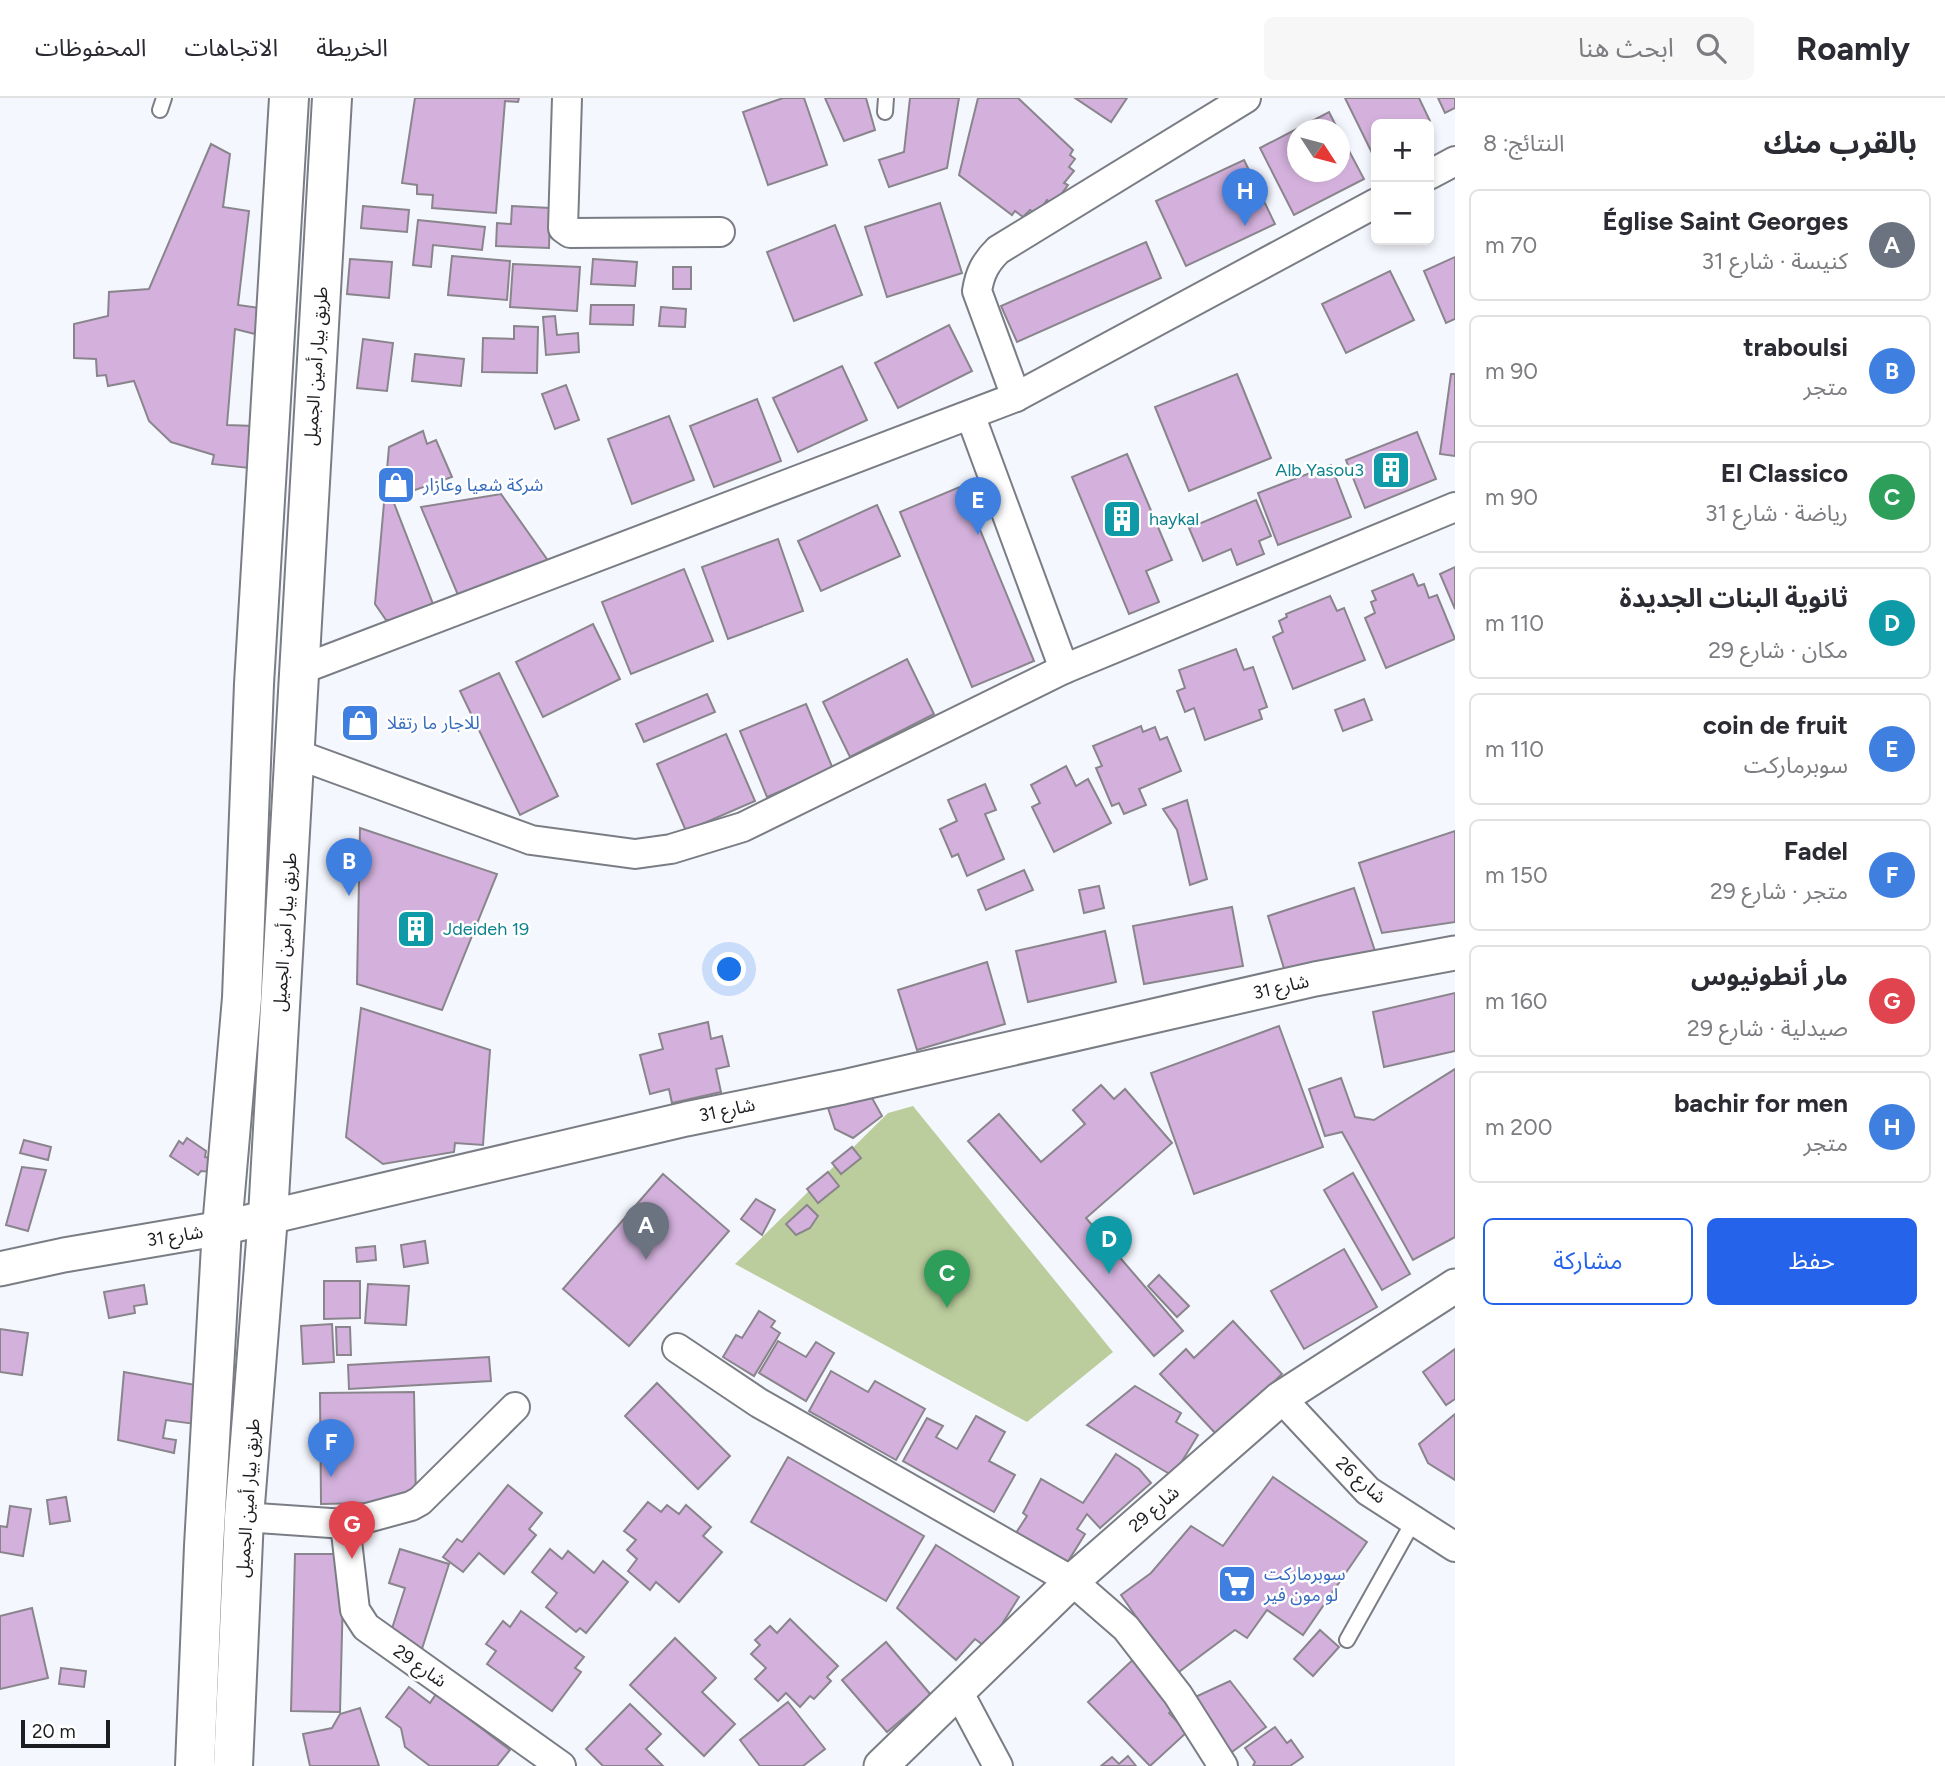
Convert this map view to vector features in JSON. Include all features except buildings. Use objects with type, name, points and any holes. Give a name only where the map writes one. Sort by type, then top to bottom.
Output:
[{"type":"main road","points":[[195,1766],[222,1228],[242,998],[254,684],[282,267],[289,98]]},
{"type":"main road","name":"طريق بيار أمين الجميل","points":[[233,1766],[244,1517],[268,1216],[332,98]]},
{"type":"street","points":[[568,98],[563,228],[570,233],[720,232]]},
{"type":"street","points":[[1016,397],[977,291],[980,273],[988,261],[998,250],[1246,98]]},
{"type":"street","points":[[1434,172],[1455,161]]},
{"type":"street","points":[[300,670],[1016,397],[1371,207]]},
{"type":"street","points":[[971,416],[1064,668]]},
{"type":"street","points":[[296,754],[531,840],[635,854],[671,849],[743,827],[1064,668],[1455,507]]},
{"type":"street","name":"شارع 31","points":[[0,1269],[64,1255],[222,1228],[324,1206],[686,1118],[843,1087],[1301,982],[1455,953]]},
{"type":"street","name":"شارع 29","points":[[881,1766],[1072,1581],[1281,1398],[1455,1286]]},
{"type":"street","points":[[677,1348],[759,1403],[1072,1581],[1126,1628],[1178,1695],[1223,1766]]},
{"type":"street","name":"شارع 26","points":[[1281,1398],[1368,1491],[1455,1547]]},
{"type":"street","points":[[244,1517],[345,1524],[420,1502],[515,1407]]},
{"type":"street","name":"شارع 29","points":[[345,1524],[355,1610],[366,1627],[561,1766]]},
{"type":"street","points":[[959,1693],[998,1766]]},
{"type":"lane","points":[[1347,1640],[1413,1522]]},
{"type":"green space","points":[[913,1106],[1113,1352],[1027,1422],[735,1264],[888,1113]]},
{"type":"place","name":"bachir for men","points":[[1245,226]]},
{"type":"place","name":"Alb Yasou3","points":[[1391,470]]},
{"type":"place","name":"شركة شعيا وعازار","points":[[396,485]]},
{"type":"place","name":"haykal","points":[[1122,519]]},
{"type":"place","name":"coin de fruit","points":[[978,535]]},
{"type":"place","name":"للاجار ما رتقلا","points":[[360,723]]},
{"type":"place","name":"traboulsi","points":[[349,896]]},
{"type":"place","name":"Jdeideh 19","points":[[416,929]]},
{"type":"place","name":"Église Saint Georges","points":[[646,1260]]},
{"type":"place","name":"ثانوية البنات الجديدة","points":[[1109,1274]]},
{"type":"place","name":"El Classico","points":[[947,1308]]},
{"type":"place","name":"Fadel","points":[[331,1477]]},
{"type":"place","name":"مار أنطونيوس","points":[[352,1559]]},
{"type":"place","name":"سوبرماركت لو مون فير","points":[[1237,1584]]}]
